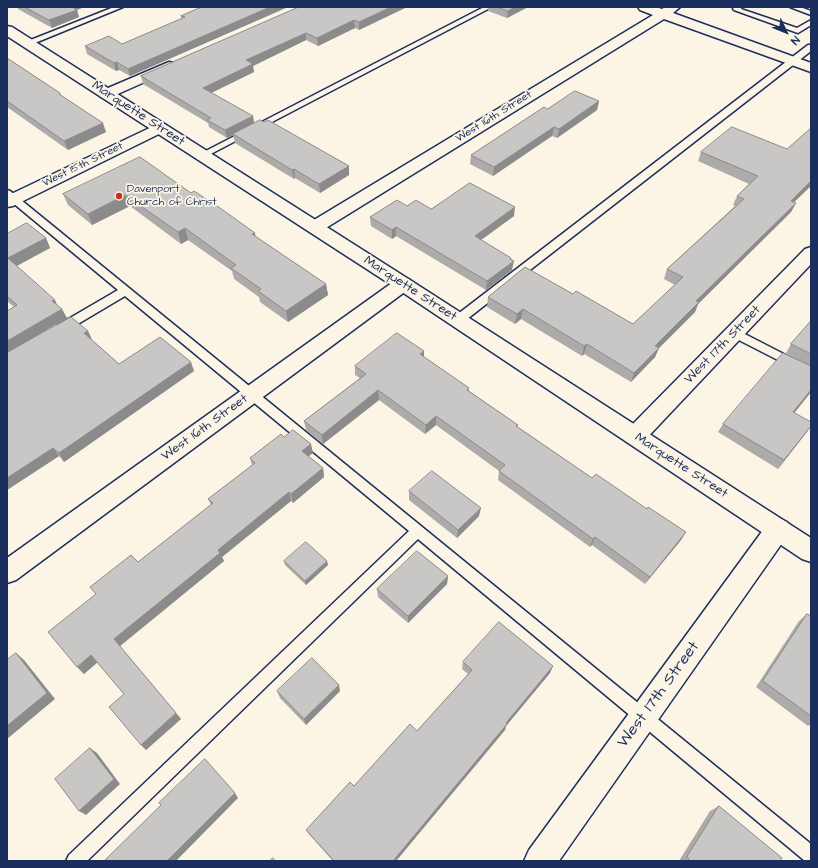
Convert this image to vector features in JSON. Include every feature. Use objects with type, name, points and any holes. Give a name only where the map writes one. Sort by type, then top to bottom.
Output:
[{"type":"street","points":[[644,7],[668,10],[811,68]]},
{"type":"street","name":"West 16th Street","points":[[315,227],[668,10]]},
{"type":"street","name":"Marquette Street","points":[[7,30],[403,284],[811,551]]},
{"type":"street","points":[[106,94],[179,62]]},
{"type":"street","name":"West 15th Street","points":[[9,198],[160,128]]},
{"type":"street","name":"West 17th Street","points":[[635,436],[811,253]]},
{"type":"street","name":"West 16th Street","points":[[7,572],[403,284]]},
{"type":"street","name":"West 17th Street","points":[[540,861],[778,529]]},
{"type":"lane","points":[[27,43],[120,7]]},
{"type":"lane","points":[[202,155],[489,7]]},
{"type":"lane","points":[[739,7],[736,9],[798,31],[811,22]]},
{"type":"lane","points":[[793,7],[811,13]]},
{"type":"lane","points":[[458,320],[811,47]]},
{"type":"lane","points":[[9,198],[251,394],[811,855]]},
{"type":"lane","points":[[53,333],[125,291]]},
{"type":"lane","points":[[735,332],[811,373]]},
{"type":"lane","points":[[75,861],[418,532]]},
{"type":"building","points":[[25,7],[72,7],[77,10],[49,20]]},
{"type":"building","points":[[202,7],[270,7],[128,69],[117,62],[114,63],[85,46],[109,36],[122,44],[185,17],[181,16]]},
{"type":"building","points":[[299,7],[391,7],[359,22],[354,20],[317,38],[306,33],[246,60],[253,64],[203,88],[253,116],[225,130],[207,120],[211,118],[141,76]]},
{"type":"building","points":[[498,7],[515,7],[508,11]]},
{"type":"building","points":[[7,58],[103,123],[64,141],[7,101]]},
{"type":"building","points":[[575,91],[599,101],[559,129],[554,127],[494,167],[471,155],[544,107],[547,109]]},
{"type":"building","points":[[260,120],[264,122],[268,120],[349,166],[319,184],[294,169],[292,170],[233,134]]},
{"type":"building","points":[[732,127],[787,149],[811,128],[811,181],[791,201],[796,203],[696,301],[699,302],[655,346],[659,348],[634,373],[587,344],[584,346],[523,309],[517,314],[488,297],[525,267],[573,294],[576,291],[633,324],[683,277],[667,269],[744,199],[737,196],[758,176],[701,152]]},
{"type":"building","points":[[140,157],[191,193],[194,191],[220,208],[255,233],[252,234],[326,284],[286,311],[258,291],[261,289],[231,268],[236,265],[185,228],[178,232],[125,195],[88,214],[63,194]]},
{"type":"building","points":[[470,183],[515,207],[475,236],[514,261],[487,281],[396,227],[392,230],[370,217],[397,200],[407,206],[416,200],[431,209]]},
{"type":"building","points":[[27,223],[46,238],[8,258],[55,300],[52,301],[62,309],[7,341],[7,311],[17,305],[7,296],[7,234]]},
{"type":"building","points":[[71,317],[88,331],[84,333],[119,364],[160,337],[191,362],[59,453],[53,448],[7,478],[7,353]]},
{"type":"building","points":[[811,321],[811,354],[791,344]]},
{"type":"building","points":[[397,333],[424,351],[420,354],[469,388],[467,390],[518,425],[516,426],[592,478],[596,474],[647,509],[648,507],[686,532],[650,577],[595,537],[593,539],[499,471],[505,465],[436,416],[426,425],[378,390],[322,435],[304,421],[366,374],[355,366]]},
{"type":"building","points":[[783,353],[811,366],[811,390],[793,412],[811,422],[811,426],[784,460],[723,424]]},
{"type":"building","points":[[293,430],[311,444],[302,451],[323,468],[291,494],[289,492],[218,550],[220,553],[114,639],[176,713],[141,745],[109,707],[124,694],[91,655],[77,667],[48,632],[96,594],[90,587],[131,555],[138,562],[213,503],[208,499],[255,463],[250,458],[281,434],[284,437]]},
{"type":"building","points":[[432,471],[481,508],[458,530],[409,491]]},
{"type":"building","points":[[306,542],[327,561],[305,581],[284,561]]},
{"type":"building","points":[[417,551],[448,576],[408,616],[377,589]]},
{"type":"building","points":[[807,614],[811,616],[811,716],[763,681]]},
{"type":"building","points":[[499,622],[553,666],[506,723],[507,724],[393,861],[334,861],[306,830],[350,782],[354,786],[410,724],[417,731],[472,670],[463,662]]},
{"type":"building","points":[[16,653],[47,693],[7,726],[7,660]]},
{"type":"building","points":[[312,658],[339,685],[304,719],[277,691]]},
{"type":"building","points":[[90,748],[114,779],[79,811],[55,779]]},
{"type":"building","points":[[205,759],[235,793],[167,861],[104,861],[161,805],[159,803]]},
{"type":"building","points":[[719,806],[782,858],[780,861],[688,861],[689,859],[687,857]]},
{"type":"place","name":"Davenport Church of Christ","points":[[119,196]]}]
